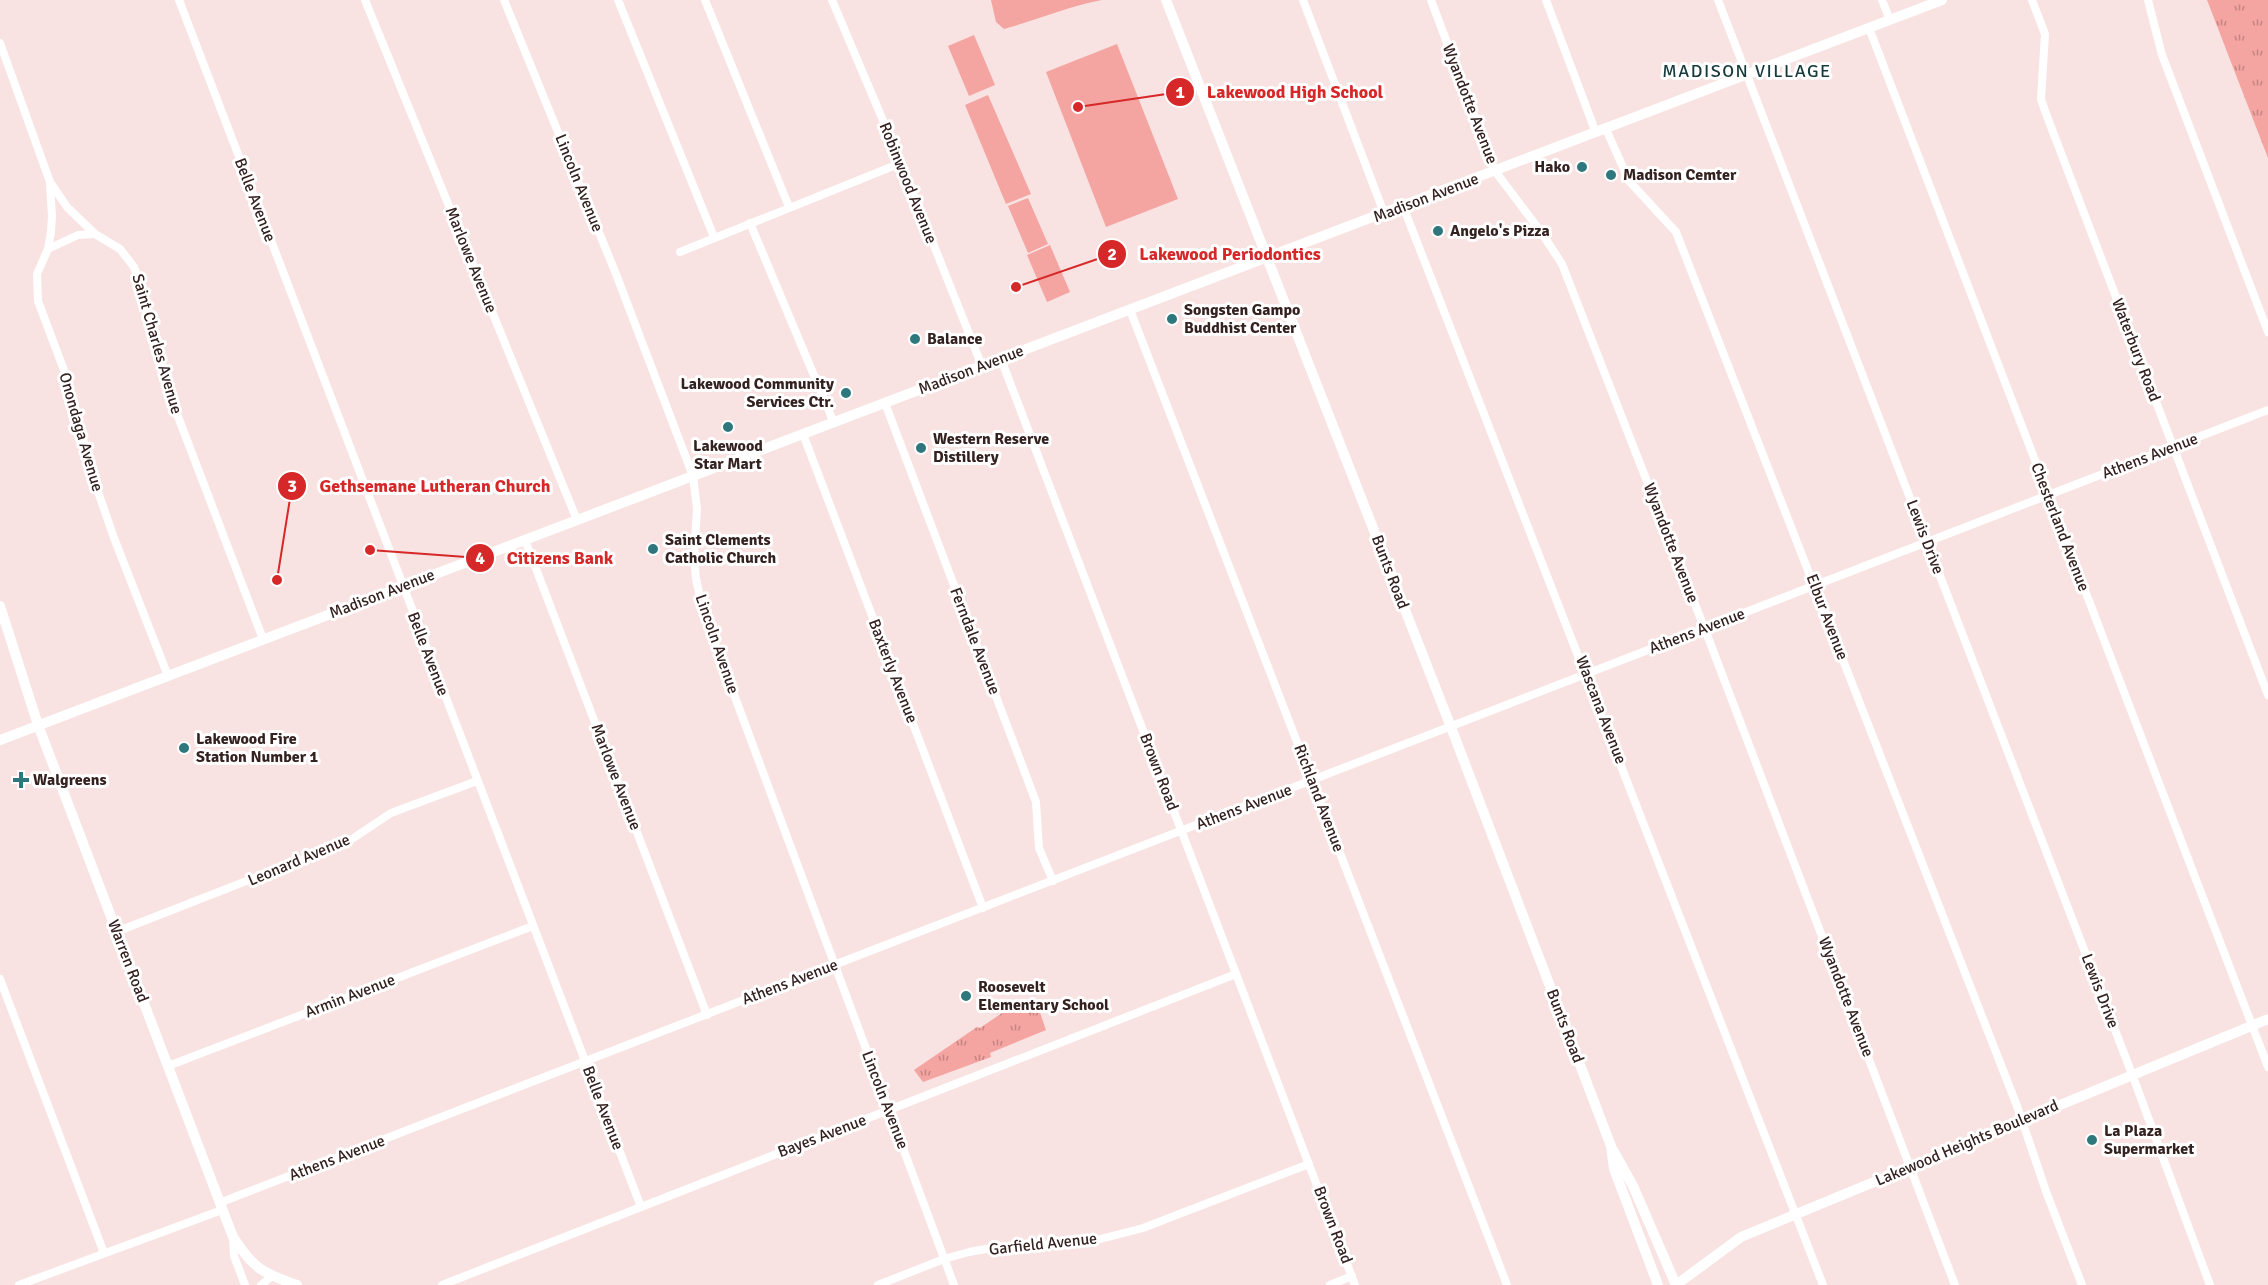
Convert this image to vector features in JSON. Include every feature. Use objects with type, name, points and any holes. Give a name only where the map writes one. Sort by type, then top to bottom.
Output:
[{"type":"main road","name":"Bunts Road","points":[[1166,0],[1611,1146],[1633,1186],[1676,1285]]},
{"type":"main road","name":"Madison Avenue","points":[[0,740],[1942,0]]},
{"type":"main road","name":"Warren Road","points":[[0,606],[38,725],[233,1237],[247,1259],[272,1276],[297,1285]]},
{"type":"main road","name":"Lakewood Heights Boulevard","points":[[1676,1285],[1741,1237],[2268,1018]]},
{"type":"main road","name":"Bunts Road","points":[[1611,1146],[1614,1169],[1658,1285]]},
{"type":"street","name":"Belle Avenue","points":[[179,0],[641,1207]]},
{"type":"street","name":"Marlowe Avenue","points":[[365,0],[577,520]]},
{"type":"street","name":"Lincoln Avenue","points":[[504,0],[612,264],[693,476],[697,509],[694,555],[696,579],[704,614],[954,1285]]},
{"type":"street","points":[[618,0],[714,237]]},
{"type":"street","points":[[705,0],[789,207]]},
{"type":"street","name":"Robinwood Avenue","points":[[832,0],[901,163],[982,366]]},
{"type":"street","points":[[1303,0],[1384,213]]},
{"type":"street","name":"Wyandotte Avenue","points":[[1431,0],[1495,171],[1562,264],[1955,1285]]},
{"type":"street","name":"Elbur Avenue","points":[[1546,0],[1601,131],[1629,181],[1676,232],[2022,1120],[2082,1285]]},
{"type":"street","name":"Lewis Drive","points":[[1718,0],[2132,1074],[2210,1285]]},
{"type":"street","points":[[1882,0],[1890,20]]},
{"type":"street","name":"Waterbury Road","points":[[2032,0],[2045,34],[2042,99],[2045,111],[2268,695]]},
{"type":"street","points":[[2148,0],[2162,55],[2268,332]]},
{"type":"street","name":"Chesterland Avenue","points":[[1869,28],[2268,1067]]},
{"type":"street","name":"Saint Charles Avenue","points":[[0,43],[50,182],[67,207],[95,234],[126,254],[136,273],[169,393],[263,639]]},
{"type":"street","points":[[680,252],[901,163]]},
{"type":"street","name":"Onondaga Avenue","points":[[50,182],[52,216],[48,249],[37,274],[38,301],[67,382],[110,528],[168,676]]},
{"type":"street","name":"Wascana Avenue","points":[[1403,206],[1823,1285]]},
{"type":"street","points":[[750,223],[834,423]]},
{"type":"street","points":[[48,249],[78,235],[95,234]]},
{"type":"street","name":"Richland Avenue","points":[[1130,310],[1507,1285]]},
{"type":"street","name":"Brown Road","points":[[1001,359],[1355,1285]]},
{"type":"street","name":"Ferndale Avenue","points":[[885,403],[1036,802],[1039,848],[1053,881]]},
{"type":"street","name":"Athens Avenue","points":[[19,1285],[834,965],[2268,410]]},
{"type":"street","name":"Baxterly Avenue","points":[[803,434],[983,908]]},
{"type":"street","name":"Marlowe Avenue","points":[[525,540],[706,1015]]},
{"type":"street","name":"Leonard Avenue","points":[[116,932],[348,841],[391,813],[477,781]]},
{"type":"street","name":"Armin Avenue","points":[[168,1065],[533,926]]},
{"type":"street","name":"Bayes Avenue","points":[[442,1285],[1236,974]]},
{"type":"street","points":[[0,979],[104,1253]]},
{"type":"street","name":"Garfield Avenue","points":[[878,1285],[944,1259],[992,1248],[1089,1242],[1143,1228],[1309,1164]]},
{"type":"street","points":[[233,1237],[234,1256],[245,1285]]},
{"type":"street","points":[[261,1285],[272,1276]]},
{"type":"street","points":[[1330,1285],[1352,1276]]},
{"type":"green space","points":[[991,0],[1102,0],[1004,29],[996,22]]},
{"type":"green space","points":[[2207,0],[2268,0],[2268,158]]},
{"type":"green space","points":[[974,35],[995,85],[969,96],[948,46]]},
{"type":"green space","points":[[1117,44],[1178,199],[1106,227],[1046,72]]},
{"type":"green space","points":[[988,95],[1031,194],[1006,204],[965,105]]},
{"type":"green space","points":[[1028,198],[1048,244],[1028,253],[1008,206]]},
{"type":"green space","points":[[1050,245],[1070,292],[1047,302],[1027,255]]},
{"type":"green space","points":[[1036,1001],[1046,1030],[990,1053],[991,1057],[923,1082],[914,1070],[977,1027],[980,1028],[1002,1013]]},
{"type":"place","name":"Lakewood High School","points":[[1078,107]]},
{"type":"place","name":"Hako","points":[[1582,167]]},
{"type":"place","name":"Madison Cemter","points":[[1611,175]]},
{"type":"place","name":"Angelo's Pizza","points":[[1438,231]]},
{"type":"place","name":"Lakewood Periodontics","points":[[1016,287]]},
{"type":"place","name":"Songsten Gampo Buddhist Center","points":[[1172,319]]},
{"type":"place","name":"Balance","points":[[915,339]]},
{"type":"place","name":"Lakewood Community Services Ctr.","points":[[846,393]]},
{"type":"place","name":"Lakewood Star Mart","points":[[728,427]]},
{"type":"place","name":"Western Reserve Distillery","points":[[921,448]]},
{"type":"place","name":"Saint Clements Catholic Church","points":[[653,549]]},
{"type":"place","name":"Citizens Bank","points":[[370,550]]},
{"type":"place","name":"Gethsemane Lutheran Church","points":[[277,580]]},
{"type":"place","name":"Lakewood Fire Station Number 1","points":[[184,748]]},
{"type":"place","name":"Walgreens","points":[[21,780]]},
{"type":"place","name":"Roosevelt Elementary School","points":[[966,996]]},
{"type":"place","name":"La Plaza Supermarket","points":[[2092,1140]]},
{"type":"district","name":"MADISON VILLAGE","points":[[1747,71]]}]
